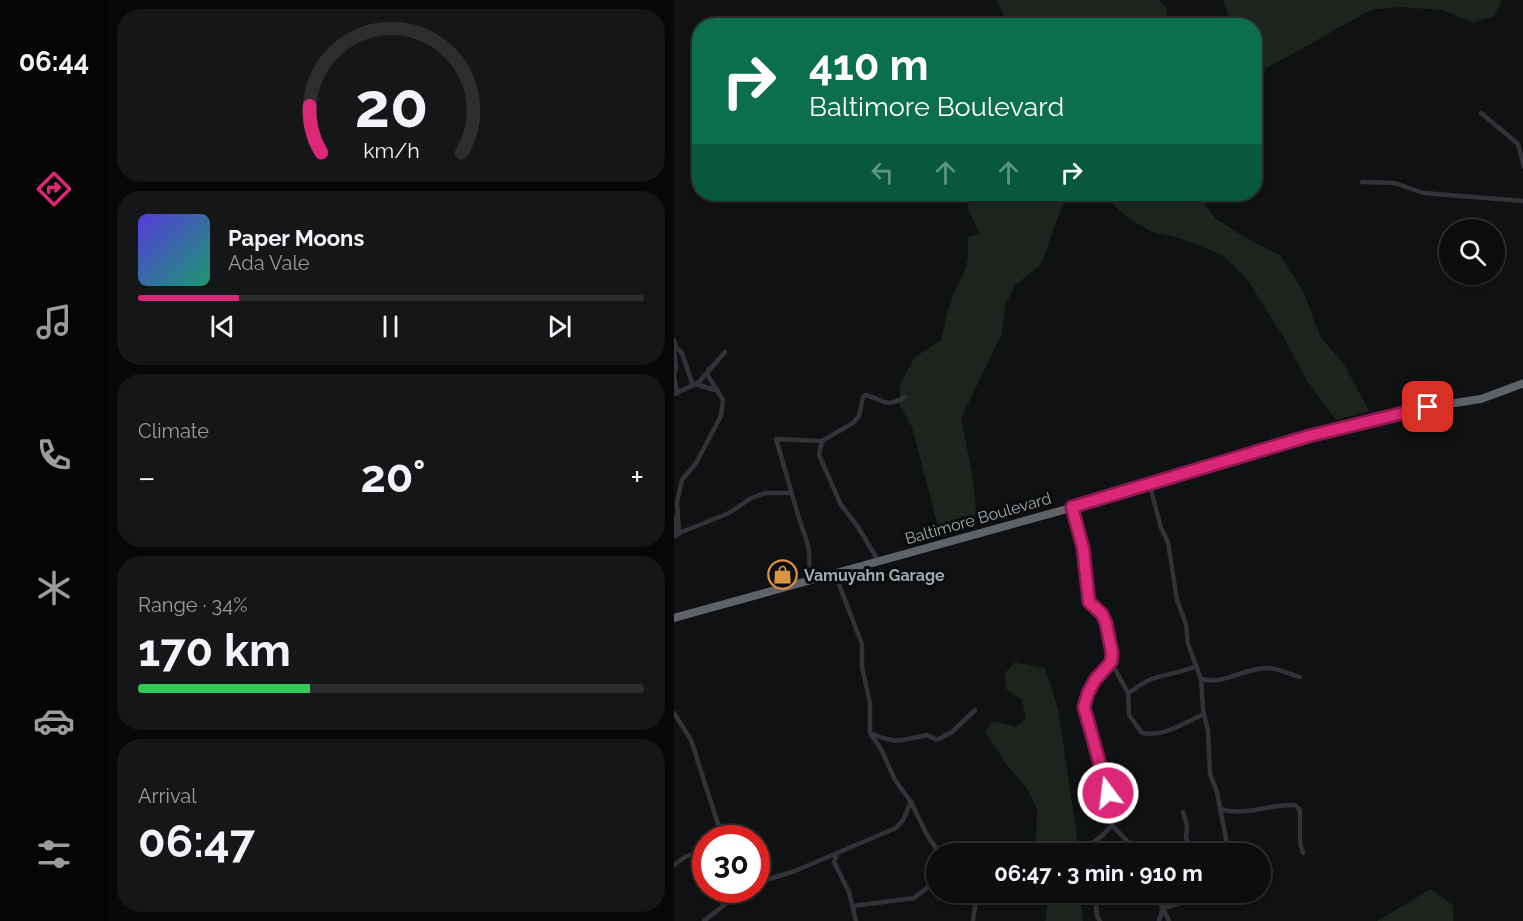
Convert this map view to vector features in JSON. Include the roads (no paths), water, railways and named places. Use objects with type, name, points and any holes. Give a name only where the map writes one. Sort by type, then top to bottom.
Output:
[{"type":"highway","name":"Baltimore Boulevard","points":[[674,618],[1150,486],[1309,436],[1428,407],[1481,399],[1523,383]]},
{"type":"street","points":[[1481,113],[1518,144],[1523,167]]},
{"type":"street","points":[[1362,182],[1395,183],[1423,193],[1523,201]]},
{"type":"street","points":[[674,340],[676,347],[682,353],[692,382],[718,391]]},
{"type":"street","points":[[676,347],[674,352],[676,393],[698,383],[725,352]]},
{"type":"street","points":[[676,534],[677,502],[683,480],[696,463],[721,416],[724,400],[707,374],[709,369]]},
{"type":"street","points":[[809,568],[808,540],[799,519],[776,439],[822,441],[852,423],[859,416],[863,397],[866,395],[886,404],[892,404],[905,397]]},
{"type":"street","points":[[822,441],[819,454],[837,498],[879,561]]},
{"type":"street","points":[[1150,486],[1161,528],[1168,542],[1177,600],[1186,624],[1188,644],[1201,679],[1208,731],[1210,774],[1227,843]]},
{"type":"street","points":[[676,534],[729,513],[750,499],[765,493],[792,493]]},
{"type":"street","points":[[1072,507],[1083,548],[1089,602],[1102,614],[1106,623],[1112,653],[1111,662],[1128,693],[1129,715],[1133,722],[1142,733],[1152,735],[1165,732],[1204,714]]},
{"type":"street","points":[[674,517],[676,534]]},
{"type":"street","points":[[835,574],[862,644],[862,667],[870,704],[870,734],[881,749],[895,780],[911,802],[932,843]]},
{"type":"street","points":[[1111,662],[1095,680],[1084,707],[1108,793],[1112,825],[1128,843]]},
{"type":"street","points":[[1128,693],[1148,681],[1196,666]]},
{"type":"street","points":[[1201,679],[1213,682],[1264,668],[1278,668],[1300,677]]},
{"type":"street","points":[[870,734],[886,740],[902,742],[927,735],[937,740],[952,732],[975,710]]},
{"type":"street","points":[[674,713],[690,740],[719,825]]},
{"type":"street","points":[[770,879],[795,871],[896,828],[903,820],[911,802]]},
{"type":"street","points":[[1220,809],[1239,813],[1295,805],[1300,810],[1300,843],[1303,853]]},
{"type":"street","points":[[1183,812],[1188,843]]},
{"type":"street","points":[[1093,843],[1103,836],[1112,825]]},
{"type":"street","points":[[837,853],[834,862],[850,891],[856,921]]},
{"type":"street","points":[[674,865],[692,854]]},
{"type":"street","points":[[853,906],[914,898],[926,889]]},
{"type":"street","points":[[704,921],[727,903]]},
{"type":"street","points":[[973,921],[975,903]]},
{"type":"street","points":[[1096,903],[1097,916],[1100,921]]},
{"type":"street","points":[[1160,903],[1169,921]]},
{"type":"street","points":[[1163,908],[1181,903]]},
{"type":"street","points":[[1158,921],[1163,908]]},
{"type":"place","name":"Vamuyahn Garage","points":[[783,575]]}]
